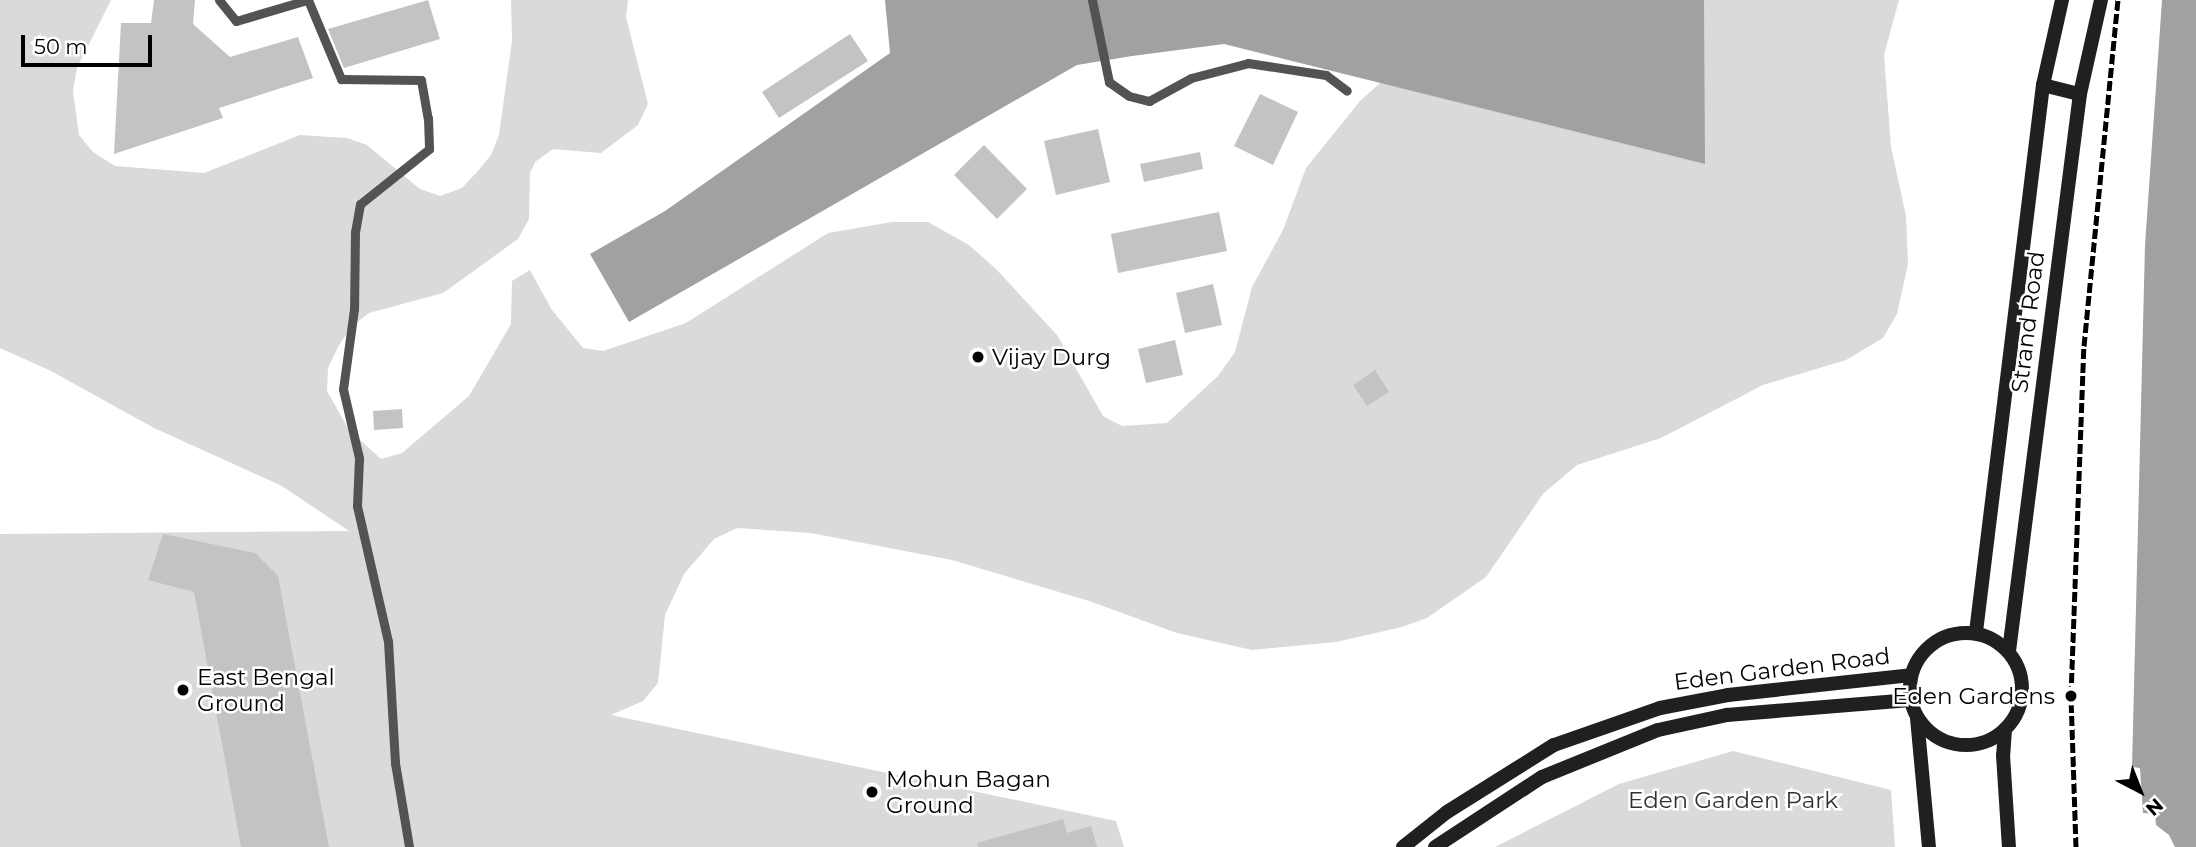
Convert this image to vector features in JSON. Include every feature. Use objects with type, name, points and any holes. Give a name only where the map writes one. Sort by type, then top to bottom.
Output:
[{"type":"main road","name":"Strand Road","points":[[1976,632],[2043,85],[2062,0]]},
{"type":"main road","name":"Strand Road","points":[[2009,651],[2080,94],[2101,0]]},
{"type":"main road","points":[[2043,85],[2080,94]]},
{"type":"main road","points":[[1929,847],[1917,717],[1910,700],[1911,675],[1929,646],[1942,637],[1976,632],[2009,651],[2022,676],[2021,705],[2005,729],[2003,755],[2009,847]]},
{"type":"main road","name":"Eden Garden Road","points":[[1403,847],[1447,812],[1554,745],[1660,708],[1728,695],[1911,675]]},
{"type":"main road","name":"Eden Garden Road","points":[[1435,847],[1542,777],[1658,730],[1727,715],[1910,700]]},
{"type":"main road","points":[[1917,717],[1928,730],[1958,744],[1975,744],[2005,729]]},
{"type":"lane","points":[[219,0],[236,21],[307,0],[341,79],[421,80],[428,118],[429,149],[360,204],[355,232],[354,309],[343,389],[359,458],[357,506],[388,641],[395,764],[409,847]]},
{"type":"lane","points":[[1092,0],[1109,82],[1129,96],[1149,101],[1191,78],[1248,63],[1326,75],[1347,91]]},
{"type":"green space","points":[[0,0],[111,0],[77,68],[73,91],[79,135],[93,152],[115,166],[204,173],[300,135],[347,138],[367,145],[420,189],[440,196],[462,188],[491,155],[499,135],[512,41],[511,0],[628,0],[626,17],[648,104],[638,125],[601,153],[553,149],[535,162],[530,173],[529,219],[518,239],[443,293],[369,313],[351,327],[338,347],[328,368],[327,391],[349,430],[381,459],[402,453],[469,396],[511,324],[512,281],[530,270],[552,310],[583,348],[603,351],[686,323],[828,233],[892,222],[928,222],[969,245],[996,269],[1057,335],[1103,416],[1122,426],[1167,423],[1218,376],[1235,352],[1252,287],[1283,230],[1306,168],[1360,101],[1409,57],[1564,0],[1899,0],[1884,55],[1891,147],[1906,216],[1908,264],[1897,314],[1883,338],[1846,360],[1763,385],[1661,438],[1577,465],[1543,494],[1486,577],[1427,618],[1402,627],[1336,642],[1252,650],[1177,633],[1089,601],[952,560],[811,533],[737,528],[714,539],[684,574],[665,615],[658,683],[643,701],[611,715],[1116,821],[1124,847],[0,847],[0,534],[349,531],[282,486],[154,428],[51,371],[0,348]]},
{"type":"green space","name":"Eden Garden Park","points":[[1733,751],[1891,790],[1895,847],[1495,847],[1619,784]]},
{"type":"shaded area","points":[[885,0],[1704,0],[1705,164],[1224,44],[1132,56],[1077,65],[629,322],[590,254],[665,211],[890,53]]},
{"type":"shaded area","points":[[2162,0],[2196,0],[2196,847],[2175,847],[2169,835],[2156,825],[2155,814],[2143,813],[2140,768],[2132,767],[2145,245]]},
{"type":"building","points":[[154,0],[195,0],[193,24],[230,57],[298,37],[313,78],[219,108],[223,118],[114,154],[121,23],[151,23]]},
{"type":"building","points":[[428,0],[440,39],[344,68],[328,29]]},
{"type":"building","points":[[850,34],[868,61],[779,118],[762,92]]},
{"type":"building","points":[[1260,94],[1298,112],[1273,165],[1234,146]]},
{"type":"building","points":[[1098,129],[1110,182],[1056,195],[1044,141]]},
{"type":"building","points":[[984,145],[1027,189],[997,219],[954,175]]},
{"type":"building","points":[[1200,152],[1203,169],[1144,182],[1140,164]]},
{"type":"building","points":[[1219,212],[1227,251],[1118,273],[1111,234]]},
{"type":"building","points":[[1213,284],[1222,325],[1185,333],[1176,293]]},
{"type":"building","points":[[1175,340],[1183,375],[1146,383],[1138,349]]},
{"type":"building","points":[[1375,370],[1389,392],[1367,406],[1353,385]]},
{"type":"building","points":[[402,409],[403,428],[374,430],[373,411]]},
{"type":"building","points":[[163,534],[255,553],[278,576],[329,847],[241,847],[194,592],[148,580]]},
{"type":"building","points":[[1063,819],[1067,833],[1091,826],[1097,847],[978,847],[977,843]]},
{"type":"railway","points":[[2076,847],[2071,696],[2084,346],[2118,0]]},
{"type":"place","name":"Vijay Durg","points":[[978,357]]},
{"type":"place","name":"East Bengal Ground","points":[[183,690]]},
{"type":"place","name":"Eden Gardens","points":[[2071,696]]},
{"type":"place","name":"Mohun Bagan Ground","points":[[872,792]]}]
